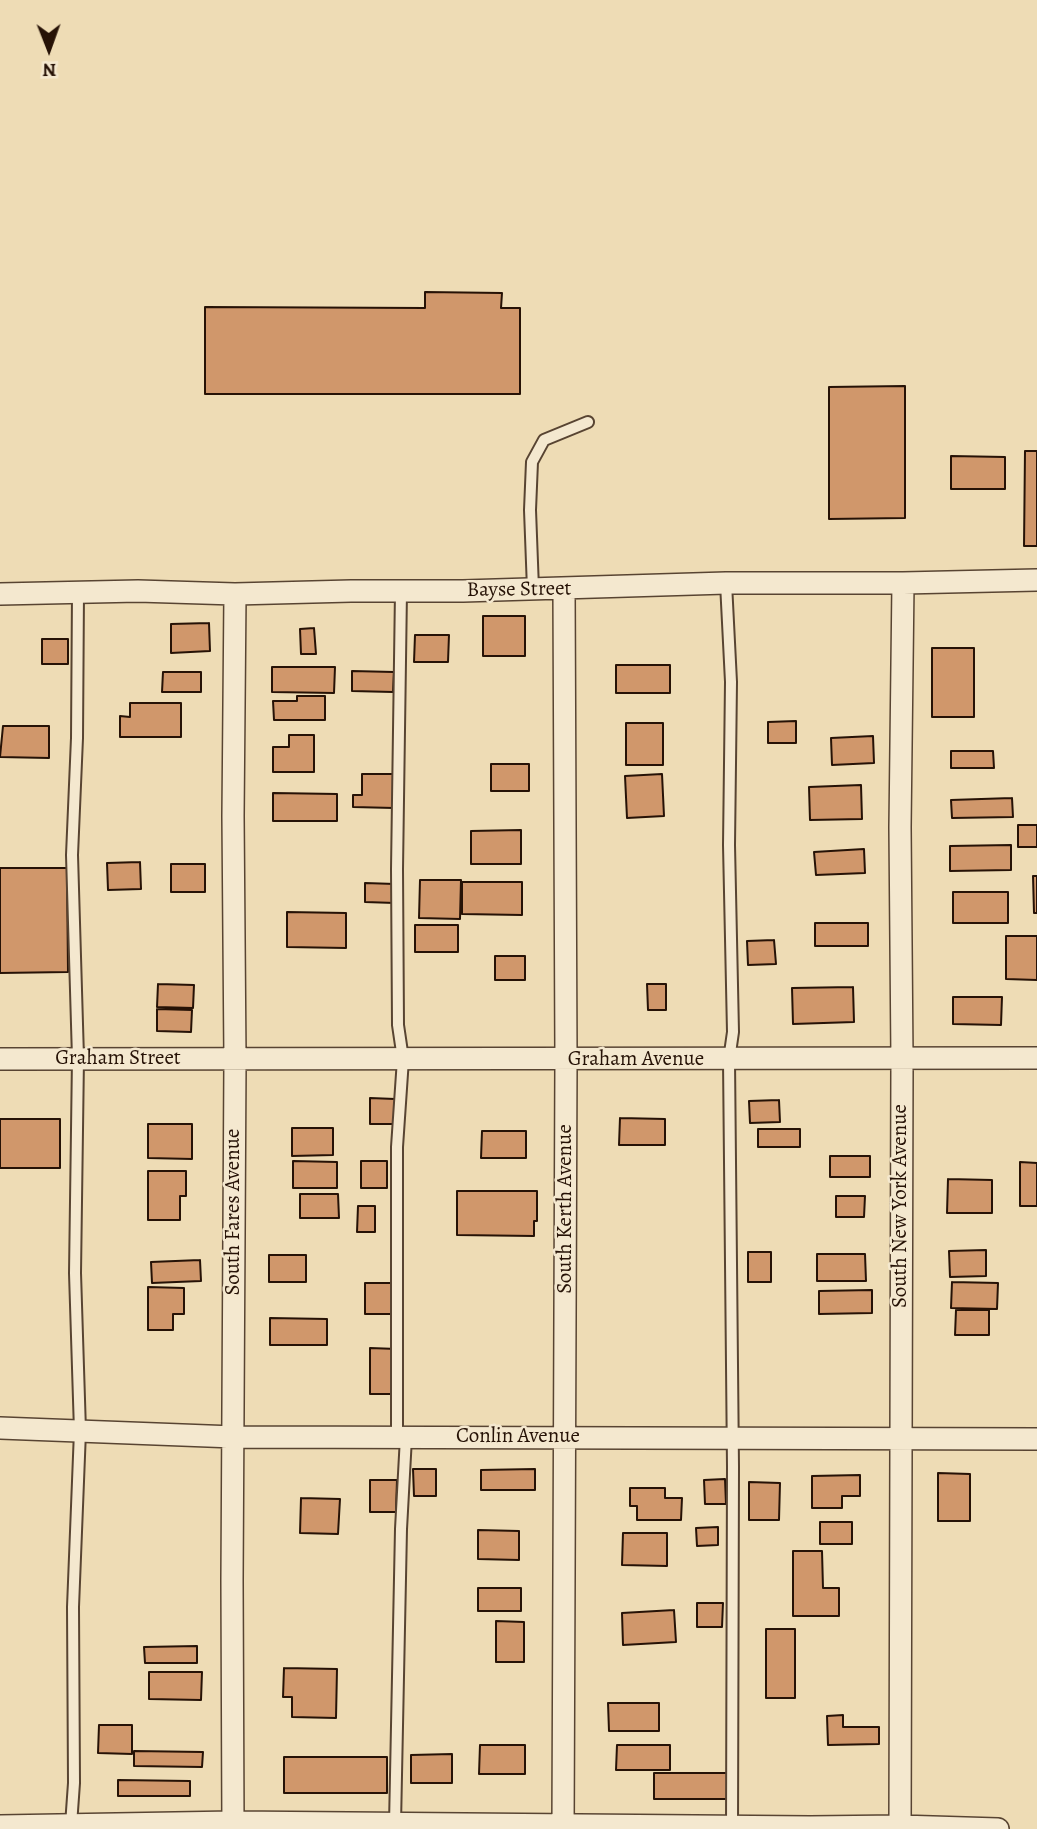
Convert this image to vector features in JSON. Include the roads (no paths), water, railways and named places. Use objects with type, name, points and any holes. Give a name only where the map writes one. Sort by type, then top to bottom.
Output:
[{"type":"street","name":"Bayse Street","points":[[0,594],[533,590],[726,583],[1037,580]]},
{"type":"street","name":"South New York Avenue","points":[[900,1828],[902,583]]},
{"type":"street","name":"South Kerth Avenue","points":[[563,1827],[566,1059],[564,589]]},
{"type":"street","name":"South Fares Avenue","points":[[233,1825],[235,594]]},
{"type":"street","name":"Graham Avenue","points":[[236,1060],[1037,1058]]},
{"type":"street","name":"Graham Street","points":[[0,1059],[236,1060]]},
{"type":"street","name":"Conlin Avenue","points":[[0,1428],[234,1437],[1037,1439]]},
{"type":"street","points":[[0,1826],[401,1825],[998,1829]]},
{"type":"lane","points":[[533,590],[530,510],[533,462],[544,440],[588,422]]},
{"type":"lane","points":[[726,583],[731,682],[729,845],[733,1032],[729,1060],[733,1827]]},
{"type":"lane","points":[[401,591],[397,869],[398,1025],[402,1059],[397,1147],[401,1437],[401,1825]]},
{"type":"lane","points":[[76,1826],[73,1608],[80,1431],[75,1273],[78,1058],[72,855],[77,738],[78,593]]}]
